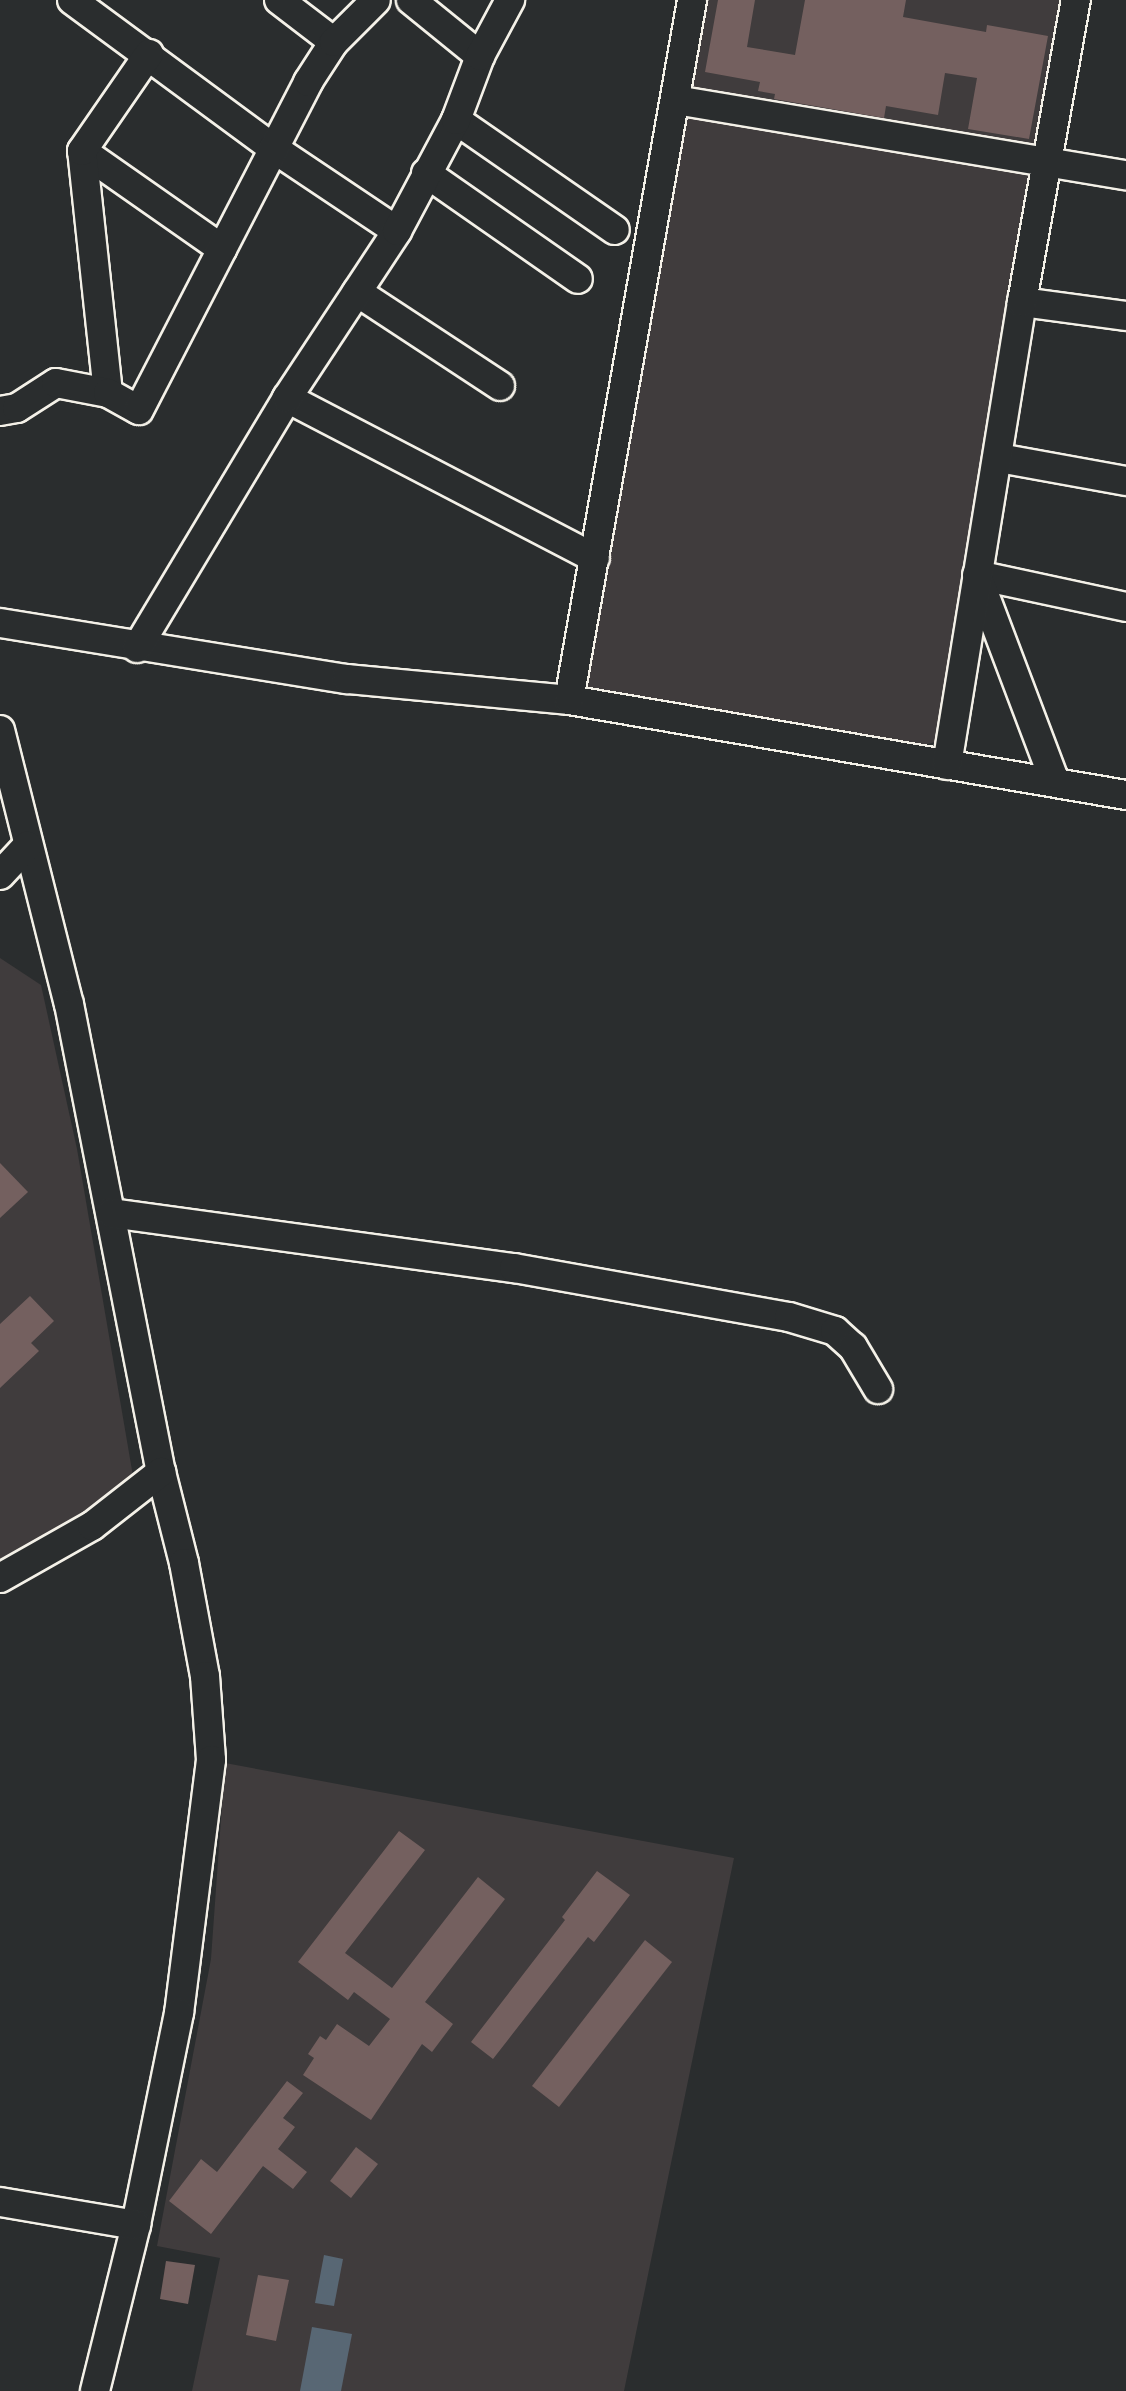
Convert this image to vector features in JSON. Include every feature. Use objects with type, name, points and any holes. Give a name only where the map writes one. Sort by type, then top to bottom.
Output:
[{"type":"street","points":[[72,0],[149,54],[273,148],[397,231]]},
{"type":"street","points":[[279,0],[334,42]]},
{"type":"street","points":[[0,411],[17,408],[56,383],[108,393],[139,410],[273,148],[334,42],[376,0]]},
{"type":"street","points":[[411,0],[480,56]]},
{"type":"street","points":[[137,648],[287,398],[397,231],[456,120],[480,56],[510,0]]},
{"type":"street","points":[[569,700],[692,0]]},
{"type":"street","points":[[947,765],[977,575],[999,458],[1021,302],[1049,162],[1076,0]]},
{"type":"street","points":[[108,393],[82,151],[149,54]]},
{"type":"street","points":[[676,100],[1126,175]]},
{"type":"street","points":[[456,120],[615,230]]},
{"type":"street","points":[[82,151],[222,249]]},
{"type":"street","points":[[426,173],[578,279]]},
{"type":"street","points":[[357,292],[500,386]]},
{"type":"street","points":[[1021,302],[1126,316]]},
{"type":"street","points":[[287,398],[595,558]]},
{"type":"street","points":[[999,458],[1126,481]]},
{"type":"street","points":[[977,575],[1126,607]]},
{"type":"street","points":[[977,575],[1055,782]]},
{"type":"street","points":[[0,623],[137,648],[347,679],[569,700],[1055,782],[1124,786]]},
{"type":"street","points":[[0,730],[69,1004],[161,1472],[184,1563],[205,1676],[211,1760],[179,2013],[136,2225],[95,2391]]},
{"type":"street","points":[[0,876],[27,845]]},
{"type":"street","points":[[111,1213],[514,1268],[789,1317],[835,1332],[853,1347],[878,1389]]},
{"type":"street","points":[[0,1578],[92,1526],[161,1472]]},
{"type":"street","points":[[0,2202],[136,2225]]},
{"type":"shaded area","points":[[704,0],[1066,0],[942,732],[935,742],[924,745],[586,691]]},
{"type":"shaded area","points":[[0,958],[41,985],[77,1149],[134,1482],[0,1569]]},
{"type":"shaded area","points":[[225,1763],[734,1858],[624,2391],[192,2391],[220,2258],[157,2246],[211,1959]]},
{"type":"water","points":[[324,2255],[343,2259],[334,2306],[315,2303]]},
{"type":"water","points":[[312,2327],[352,2334],[341,2391],[300,2391]]},
{"type":"building","points":[[718,0],[755,0],[747,47],[795,55],[805,0],[906,0],[903,17],[986,32],[987,25],[1048,36],[1029,139],[968,129],[977,78],[945,73],[938,115],[886,106],[884,118],[774,99],[775,94],[758,91],[760,82],[705,72]]},
{"type":"building","points":[[0,1163],[28,1192],[0,1218]]},
{"type":"building","points":[[30,1296],[54,1321],[31,1343],[39,1351],[0,1388],[0,1324]]},
{"type":"building","points":[[399,1831],[425,1850],[345,1953],[392,1988],[478,1877],[505,1899],[425,2002],[453,2024],[432,2052],[422,2044],[371,2120],[303,2075],[314,2058],[308,2054],[320,2036],[326,2040],[337,2024],[369,2046],[390,2019],[354,1992],[348,2000],[298,1962]]},
{"type":"building","points":[[597,1871],[630,1895],[594,1942],[588,1937],[493,2059],[471,2042],[565,1920],[562,1917]]},
{"type":"building","points":[[645,1940],[672,1962],[559,2107],[532,2086]]},
{"type":"building","points":[[287,2081],[303,2093],[283,2118],[295,2127],[278,2149],[307,2172],[293,2189],[263,2166],[211,2234],[169,2201],[201,2159],[217,2172]]},
{"type":"building","points":[[356,2147],[378,2164],[351,2198],[330,2181]]},
{"type":"building","points":[[166,2261],[195,2265],[188,2304],[160,2299]]},
{"type":"building","points":[[258,2275],[289,2280],[276,2341],[246,2335]]}]
